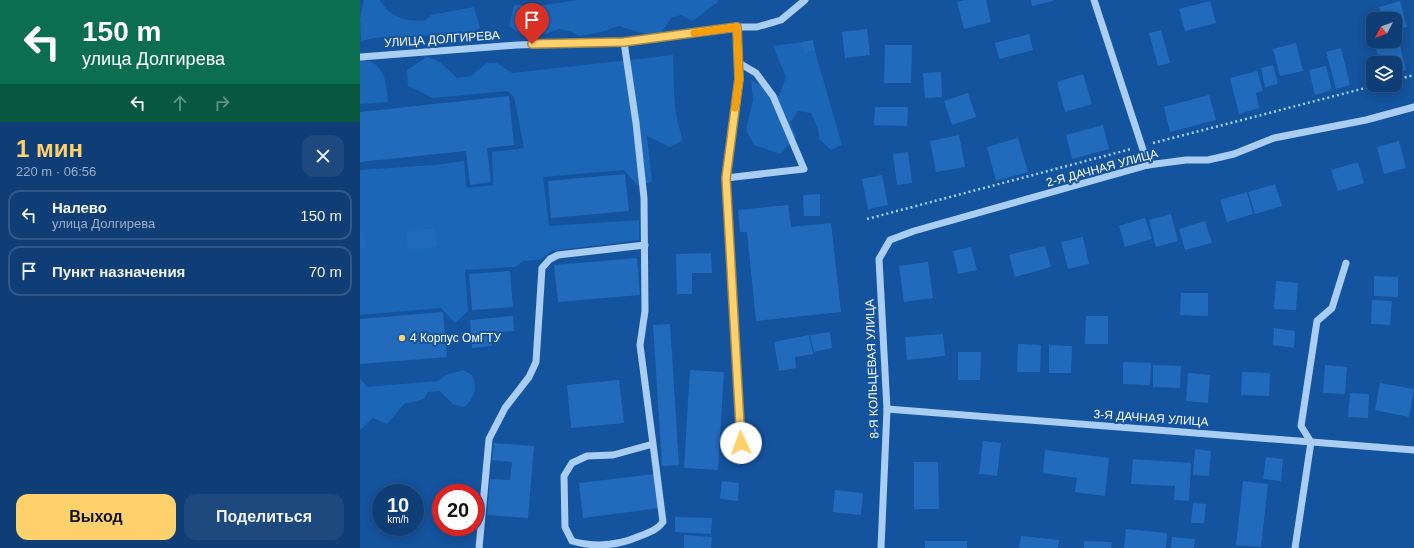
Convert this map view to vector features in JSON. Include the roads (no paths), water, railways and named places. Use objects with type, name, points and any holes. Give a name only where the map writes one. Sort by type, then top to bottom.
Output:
[{"type":"street","name":"УЛИЦА ДОЛГИРЕВА","points":[[360,56],[517,45],[624,42],[737,27],[757,27],[781,20],[805,0]]},
{"type":"street","points":[[1094,0],[1148,165]]},
{"type":"street","points":[[737,27],[739,79],[726,178],[741,443]]},
{"type":"street","points":[[624,42],[636,123],[644,198],[645,311],[640,344],[653,444],[663,522],[658,529],[621,544],[603,547],[583,546],[572,541],[565,527],[564,476],[572,463],[587,456],[613,455],[653,444]]},
{"type":"street","points":[[726,178],[804,169],[773,96],[756,73],[739,63]]},
{"type":"street","name":"2-Я ДАЧНАЯ УЛИЦА","points":[[890,240],[914,231],[1148,165],[1186,160],[1208,160],[1234,154],[1274,138],[1366,120],[1414,107]]},
{"type":"street","name":"8-Я КОЛЬЦЕВАЯ УЛИЦА","points":[[880,548],[887,409],[879,259],[890,240]]},
{"type":"street","points":[[479,548],[490,439],[505,408],[529,377],[536,362],[542,268],[550,259],[558,255],[645,245]]},
{"type":"street","points":[[1295,548],[1311,442],[1301,426],[1317,321],[1332,308],[1346,263]]},
{"type":"street","name":"3-Я ДАЧНАЯ УЛИЦА","points":[[887,409],[1414,450]]},
{"type":"place","name":"4 Корпус ОмГТУ","points":[[402,338]]}]
